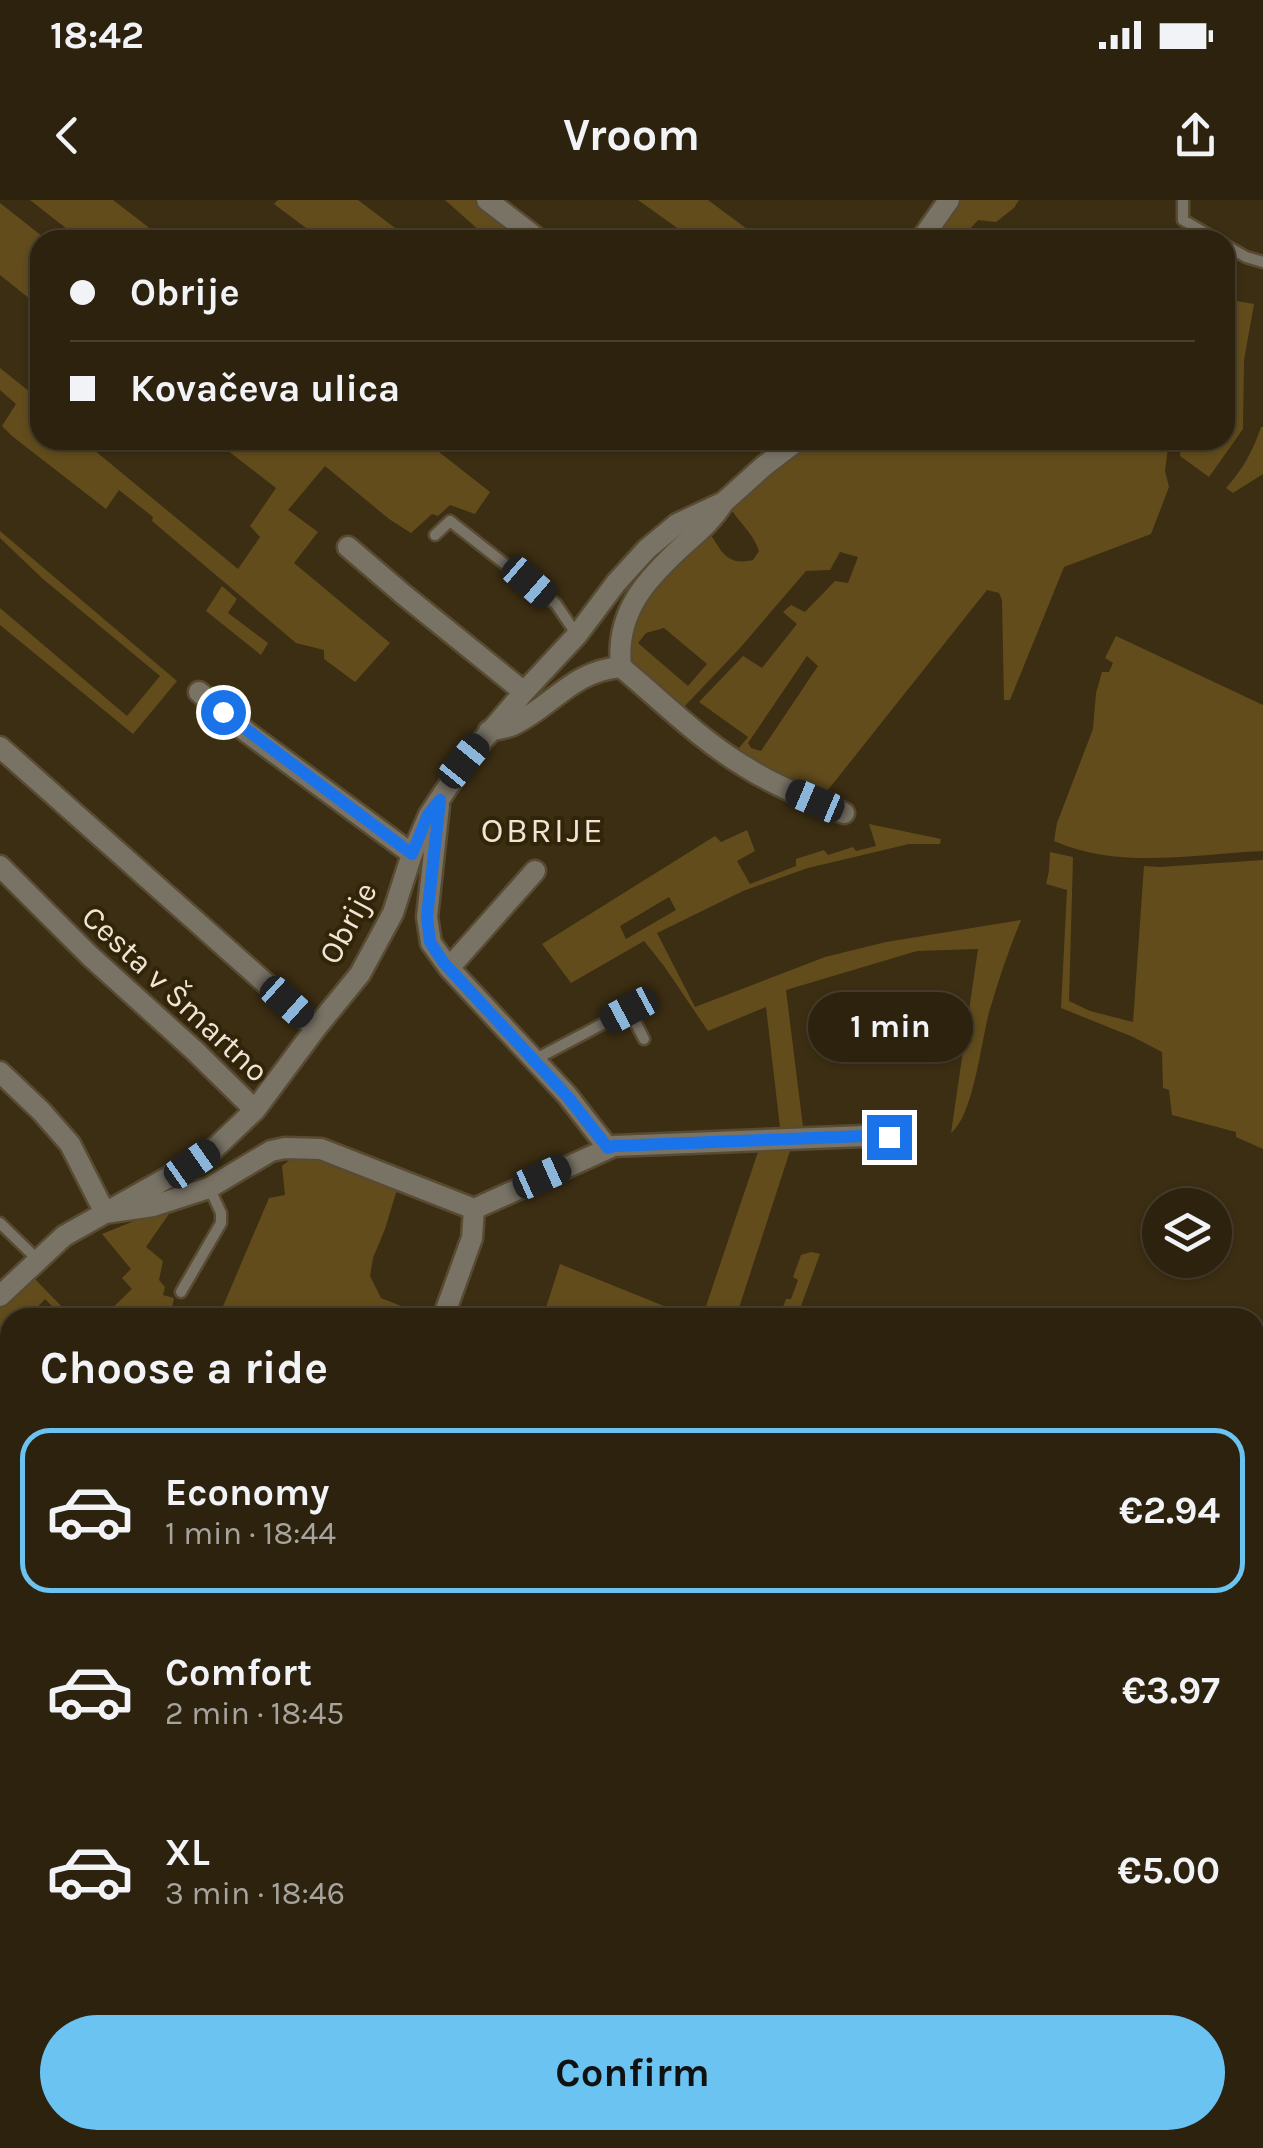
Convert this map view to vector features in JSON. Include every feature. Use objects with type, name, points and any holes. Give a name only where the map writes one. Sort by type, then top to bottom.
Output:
[{"type":"street","points":[[486,200],[526,230]]},
{"type":"street","points":[[929,230],[949,200]]},
{"type":"street","name":"Obrije","points":[[255,1110],[360,974],[393,913],[428,815],[488,731],[578,635],[647,549],[677,524],[724,502],[784,450]]},
{"type":"street","points":[[620,667],[624,621],[643,586],[707,526],[724,502]]},
{"type":"street","points":[[348,546],[524,692]]},
{"type":"street","points":[[488,731],[512,726],[578,678],[604,668],[620,667],[743,766],[844,813]]},
{"type":"street","name":"Obrije","points":[[198,692],[412,854]]},
{"type":"street","name":"Cesta v Šmartno","points":[[0,747],[316,1028]]},
{"type":"street","points":[[440,800],[427,917],[430,942],[608,1148]]},
{"type":"street","name":"Cesta v Šmartno","points":[[0,866],[255,1110],[192,1164],[64,1236],[0,1296]]},
{"type":"street","points":[[450,968],[535,871]]},
{"type":"street","points":[[0,1072],[70,1144],[106,1212],[152,1206],[210,1188],[285,1148],[321,1149],[474,1209],[614,1146],[889,1137]]},
{"type":"street","points":[[447,1308],[472,1238],[474,1209]]},
{"type":"lane","points":[[1183,200],[1182,220],[1200,230]]},
{"type":"lane","points":[[1235,250],[1263,262]]},
{"type":"lane","points":[[434,534],[450,520],[556,604],[578,635]]},
{"type":"lane","points":[[533,1060],[629,1010],[644,1039]]},
{"type":"lane","points":[[181,1292],[221,1222],[210,1188]]},
{"type":"lane","points":[[0,1222],[38,1261]]},
{"type":"shaded area","points":[[30,200],[113,200],[152,230],[68,230]]},
{"type":"shaded area","points":[[278,200],[358,200],[398,230],[309,230],[274,204]]},
{"type":"shaded area","points":[[445,200],[476,200],[516,230],[479,230]]},
{"type":"shaded area","points":[[638,200],[708,200],[748,230],[680,230]]},
{"type":"shaded area","points":[[957,200],[1019,200],[996,222],[978,220],[969,230],[935,230]]},
{"type":"shaded area","points":[[0,203],[34,230],[30,230],[30,299],[0,275]]},
{"type":"shaded area","points":[[1235,301],[1254,304],[1244,360],[1243,429],[1235,440]]},
{"type":"shaded area","points":[[0,368],[30,392],[30,450],[2,426],[16,404],[0,390]]},
{"type":"shaded area","points":[[1261,427],[1263,474],[1233,493],[1226,488],[1247,459]]},
{"type":"shaded area","points":[[30,450],[94,450],[238,569],[260,537],[250,526],[276,488],[227,450],[440,450],[490,492],[475,514],[450,505],[438,516],[432,514],[411,533],[325,466],[288,510],[318,532],[294,563],[390,643],[355,682],[324,659],[324,650],[296,643],[119,490],[106,509]]},
{"type":"shaded area","points":[[794,450],[1168,450],[1165,471],[1169,487],[1151,534],[1064,567],[1010,700],[1004,700],[1002,600],[999,593],[987,590],[820,800],[734,754],[748,737],[699,702],[743,656],[762,668],[797,624],[783,612],[791,605],[805,612],[835,581],[848,583],[858,557],[840,552],[830,570],[806,571],[681,710],[632,665],[625,651],[633,609],[707,530],[720,549],[735,561],[753,560],[759,551],[731,509]],"holes":[[[664,628],[707,664],[688,686],[638,643],[646,633]],[[807,656],[818,666],[761,751],[751,748],[748,743]]]},
{"type":"shaded area","points":[[1181,450],[1228,450],[1209,477],[1180,456]]},
{"type":"shaded area","points":[[0,531],[177,681],[133,734],[0,625],[0,608],[127,716],[160,676],[43,579],[0,538]]},
{"type":"shaded area","points":[[222,586],[237,599],[228,613],[268,643],[261,655],[206,611]]},
{"type":"shaded area","points":[[1116,636],[1263,705],[1263,851],[1131,858],[1079,850],[1054,841],[1057,823],[1093,729],[1102,672],[1109,672],[1113,663],[1105,658]]},
{"type":"shaded area","points":[[869,824],[941,839],[940,844],[909,844],[808,868],[743,891],[657,933],[695,1007],[825,957],[886,942],[1021,920],[990,1009],[966,1110],[951,1133],[978,949],[917,951],[786,990],[804,1135],[781,1136],[766,1007],[708,1031],[644,941],[571,983],[542,944],[715,836],[721,842],[747,830],[755,851],[737,861],[750,884],[796,866],[796,859],[824,850],[828,855],[853,847],[856,851],[876,846]],"holes":[[[669,897],[676,910],[626,939],[620,926]]]},
{"type":"shaded area","points":[[1050,852],[1073,857],[1069,1001],[1133,1022],[1144,866],[1263,860],[1263,1149],[1236,1137],[1236,1132],[1172,1115],[1169,1090],[1163,1088],[1162,1052],[1061,1008],[1067,890],[1046,884]]},
{"type":"shaded area","points":[[760,1146],[789,1147],[739,1308],[705,1308]]},
{"type":"shaded area","points":[[297,1154],[313,1154],[399,1183],[370,1276],[381,1298],[406,1308],[222,1308],[269,1198],[285,1195],[282,1166]]},
{"type":"shaded area","points":[[171,1206],[146,1247],[163,1261],[159,1280],[165,1287],[163,1295],[174,1298],[172,1308],[112,1308],[132,1289],[122,1278],[131,1269],[102,1234]]},
{"type":"shaded area","points":[[820,1254],[800,1308],[782,1308],[786,1299],[791,1299],[798,1280],[793,1277],[801,1255]]},
{"type":"shaded area","points":[[560,1264],[669,1308],[546,1308]]},
{"type":"shaded area","points":[[33,1277],[63,1308],[54,1308],[45,1299],[36,1308],[0,1306]]},
{"type":"district","name":"OBRIJE","points":[[543,830]]},
{"type":"route","points":[[223,712],[412,854],[428,815],[440,800],[427,917],[430,942],[444,963],[588,1120],[608,1148],[889,1137]]}]
